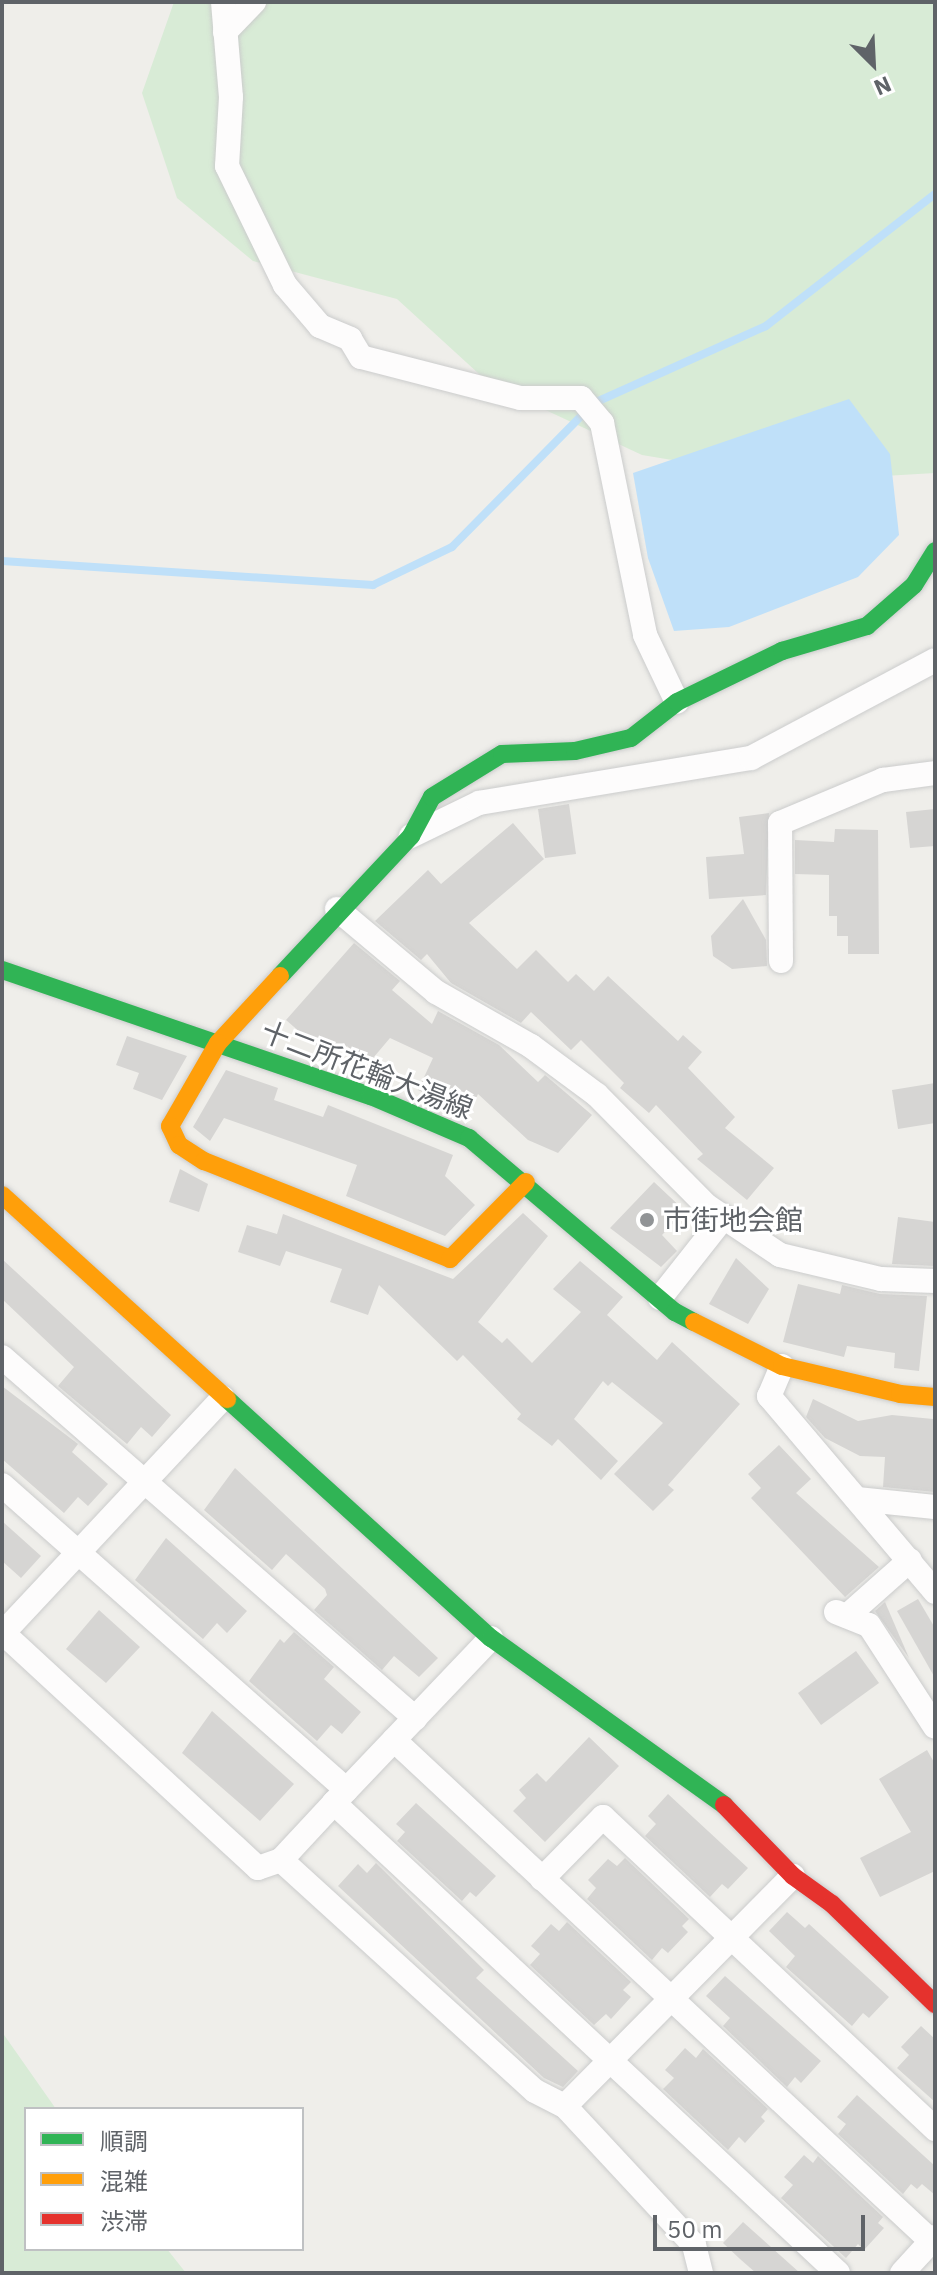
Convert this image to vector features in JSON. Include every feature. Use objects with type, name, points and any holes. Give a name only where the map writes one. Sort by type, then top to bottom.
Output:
[{"type":"street","points":[[223,2],[231,97],[227,166],[267,255],[320,326],[350,339],[361,357],[521,398],[581,398],[602,423],[645,635],[677,702]]},
{"type":"street","points":[[225,32],[254,2]]},
{"type":"street","points":[[526,1182],[450,1259],[204,1161],[179,1145],[170,1126],[218,1043],[337,909],[411,836],[432,797],[502,754],[575,751],[631,738],[677,702],[782,651],[867,626],[914,585],[935,551]]},
{"type":"street","points":[[411,836],[479,803],[751,758],[935,660]]},
{"type":"street","points":[[781,961],[780,823],[883,780],[935,773]]},
{"type":"street","points":[[337,909],[436,992],[531,1046],[597,1095],[724,1217],[780,1255],[881,1279],[935,1281]]},
{"type":"street","name":"十二所花輪大湯線","points":[[2,970],[371,1096],[469,1138],[526,1182],[675,1312],[782,1366],[900,1394],[935,1397]]},
{"type":"street","points":[[2,1195],[491,1638],[712,1793],[793,1876],[832,1904],[935,2004]]},
{"type":"street","points":[[660,1298],[724,1217]]},
{"type":"street","points":[[2,1357],[415,1718]]},
{"type":"street","points":[[782,1366],[769,1396],[935,1592]]},
{"type":"street","points":[[223,1398],[2,1632],[258,1868],[281,1860],[491,1638]]},
{"type":"street","points":[[2,1485],[340,1796],[612,2062],[838,2273]]},
{"type":"street","points":[[857,1499],[935,1507]]},
{"type":"street","points":[[910,1560],[841,1614],[869,1625],[935,1727]]},
{"type":"street","points":[[394,1740],[933,2239],[902,2273]]},
{"type":"street","points":[[542,1879],[603,1817],[935,2129]]},
{"type":"street","points":[[281,1860],[535,2091],[565,2106],[694,2245],[701,2273]]},
{"type":"street","points":[[565,2106],[612,2062],[670,1998],[793,1876]]},
{"type":"green space","points":[[174,2],[935,2],[935,473],[799,481],[642,455],[490,384],[397,299],[253,261],[177,198],[142,93]]},
{"type":"green space","points":[[2,2032],[55,2107],[24,2107],[24,2251],[169,2251],[186,2273],[2,2273]]},
{"type":"water","points":[[849,399],[890,454],[899,535],[858,577],[729,627],[674,631],[648,558],[633,473]]},
{"type":"building","points":[[569,804],[576,854],[545,858],[538,809]]},
{"type":"building","points":[[935,809],[935,846],[910,848],[906,812]]},
{"type":"building","points":[[769,813],[766,895],[709,899],[706,857],[744,854],[739,817]]},
{"type":"building","points":[[513,823],[544,859],[469,923],[517,969],[536,950],[568,982],[576,974],[594,991],[608,976],[678,1041],[683,1035],[702,1052],[688,1068],[735,1117],[725,1128],[774,1168],[747,1200],[697,1159],[703,1154],[656,1105],[649,1113],[620,1088],[624,1083],[581,1040],[571,1050],[531,1012],[521,1023],[451,983],[427,954],[421,960],[375,921],[428,870],[441,884]]},
{"type":"building","points":[[835,829],[878,830],[879,954],[848,954],[848,936],[837,936],[837,916],[829,916],[829,875],[795,874],[795,840],[834,842]]},
{"type":"building","points":[[743,899],[766,940],[767,966],[732,969],[713,956],[711,936]]},
{"type":"building","points":[[354,943],[400,981],[392,990],[432,1024],[438,1011],[499,1045],[538,1082],[545,1075],[592,1115],[558,1153],[528,1140],[478,1094],[469,1113],[418,1090],[433,1058],[390,1038],[368,1064],[347,1046],[332,1060],[286,1020]]},
{"type":"building","points":[[127,1036],[187,1056],[162,1100],[133,1089],[139,1073],[116,1065]]},
{"type":"building","points":[[226,1070],[278,1088],[274,1100],[323,1117],[328,1105],[453,1155],[445,1176],[475,1205],[445,1236],[346,1196],[357,1165],[224,1118],[210,1141],[193,1127]]},
{"type":"building","points":[[935,1083],[935,1123],[898,1129],[892,1090]]},
{"type":"building","points":[[180,1169],[208,1184],[199,1212],[169,1202]]},
{"type":"building","name":"市街地会館","points":[[654,1182],[685,1211],[662,1235],[677,1251],[661,1267],[610,1228]]},
{"type":"building","points":[[523,1213],[548,1236],[478,1322],[502,1343],[507,1338],[532,1363],[581,1312],[553,1289],[580,1261],[623,1297],[607,1315],[657,1360],[672,1342],[740,1404],[668,1485],[674,1490],[653,1511],[614,1474],[663,1423],[612,1382],[608,1386],[603,1381],[574,1419],[618,1461],[601,1480],[558,1439],[552,1446],[517,1419],[521,1414],[463,1355],[457,1361],[379,1285],[368,1315],[330,1302],[342,1269],[286,1251],[280,1266],[238,1252],[247,1225],[277,1234],[283,1214],[453,1279]]},
{"type":"building","points":[[898,1217],[935,1222],[935,1266],[892,1264]]},
{"type":"building","points":[[736,1258],[769,1289],[748,1324],[709,1304]]},
{"type":"building","points":[[2,1259],[171,1415],[152,1437],[141,1427],[127,1444],[58,1386],[74,1367],[2,1299]]},
{"type":"building","points":[[798,1284],[840,1294],[842,1285],[880,1294],[927,1296],[919,1371],[894,1368],[895,1353],[847,1346],[844,1357],[783,1342]]},
{"type":"building","points":[[2,1386],[78,1444],[72,1452],[108,1484],[88,1506],[78,1497],[64,1513],[2,1459]]},
{"type":"building","points":[[813,1399],[858,1421],[892,1415],[933,1419],[935,1492],[883,1487],[885,1457],[860,1456],[825,1438],[806,1417]]},
{"type":"building","points":[[779,1445],[811,1479],[796,1493],[879,1567],[845,1597],[751,1498],[761,1488],[748,1474]]},
{"type":"building","points":[[235,1468],[438,1658],[419,1677],[394,1656],[382,1670],[314,1610],[327,1595],[325,1589],[286,1554],[272,1570],[204,1510]]},
{"type":"building","points":[[2,1521],[41,1556],[21,1578],[2,1561]]},
{"type":"building","points":[[166,1538],[247,1611],[227,1633],[217,1623],[203,1639],[135,1580]]},
{"type":"building","points":[[918,1599],[935,1628],[935,1678],[897,1611]]},
{"type":"building","points":[[885,1602],[909,1658],[875,1611]]},
{"type":"building","points":[[99,1610],[140,1647],[106,1683],[66,1649]]},
{"type":"building","points":[[294,1632],[334,1667],[324,1679],[361,1712],[342,1734],[331,1725],[317,1741],[249,1681],[280,1639],[284,1643]]},
{"type":"building","points":[[856,1651],[879,1683],[821,1725],[798,1693]]},
{"type":"building","points":[[212,1711],[294,1784],[260,1821],[182,1753]]},
{"type":"building","points":[[589,1737],[619,1766],[545,1842],[513,1811],[526,1798],[519,1790],[537,1773],[546,1782]]},
{"type":"building","points":[[927,1750],[935,1764],[935,1871],[880,1897],[860,1858],[911,1832],[879,1779]]},
{"type":"building","points":[[668,1794],[748,1868],[728,1889],[722,1884],[710,1897],[645,1836],[656,1824],[648,1816]]},
{"type":"building","points":[[416,1803],[496,1876],[476,1897],[470,1892],[462,1901],[397,1841],[405,1832],[396,1824]]},
{"type":"building","points":[[625,1858],[689,1919],[682,1926],[688,1932],[668,1953],[662,1948],[652,1960],[587,1899],[596,1888],[588,1880],[608,1859],[617,1866]]},
{"type":"building","points":[[376,1863],[484,1970],[476,1978],[578,2071],[563,2087],[544,2078],[338,1886],[358,1864],[367,1873]]},
{"type":"building","points":[[787,1912],[805,1928],[809,1924],[889,1997],[869,2018],[863,2013],[852,2026],[786,1967],[795,1956],[769,1931]]},
{"type":"building","points":[[567,1922],[631,1982],[623,1990],[631,1997],[611,2019],[606,2014],[594,2025],[530,1965],[540,1954],[531,1946],[551,1924],[559,1931]]},
{"type":"building","points":[[725,1976],[821,2061],[801,2083],[795,2077],[787,2087],[723,2026],[730,2018],[706,1996]]},
{"type":"building","points":[[921,2026],[935,2039],[935,2102],[897,2068],[909,2055],[901,2047]]},
{"type":"building","points":[[685,2048],[696,2058],[703,2049],[768,2109],[761,2117],[765,2121],[745,2143],[739,2137],[728,2150],[663,2089],[674,2078],[665,2070]]},
{"type":"building","points":[[857,2095],[935,2166],[935,2195],[922,2184],[917,2189],[911,2184],[903,2194],[838,2134],[846,2124],[837,2117]]},
{"type":"building","points":[[804,2155],[813,2163],[818,2156],[883,2217],[878,2223],[884,2228],[864,2250],[858,2244],[846,2258],[781,2198],[793,2185],[784,2177]]},
{"type":"building","points":[[743,2222],[800,2273],[756,2273],[740,2259],[723,2243]]},
{"type":"waterway","points":[[2,561],[373,585],[452,547],[594,403],[766,326],[935,194]]},
{"type":"traffic: fast","points":[[280,976],[411,836],[432,797],[502,754],[575,751],[631,738],[677,702],[782,651],[867,626],[914,585],[935,551]]},
{"type":"traffic: fast","points":[[2,970],[371,1096],[469,1138],[675,1312],[694,1322]]},
{"type":"traffic: fast","points":[[227,1399],[491,1638],[724,1805]]},
{"type":"traffic: slow","points":[[280,976],[218,1043],[170,1126],[179,1145],[204,1161],[450,1259],[526,1182]]},
{"type":"traffic: slow","points":[[2,1195],[227,1399]]},
{"type":"traffic: slow","points":[[694,1322],[782,1366],[900,1394],[935,1397]]},
{"type":"traffic: jam","points":[[724,1805],[793,1876],[832,1904],[935,2004]]},
{"type":"place","name":"市街地会館","points":[[647,1220]]}]
